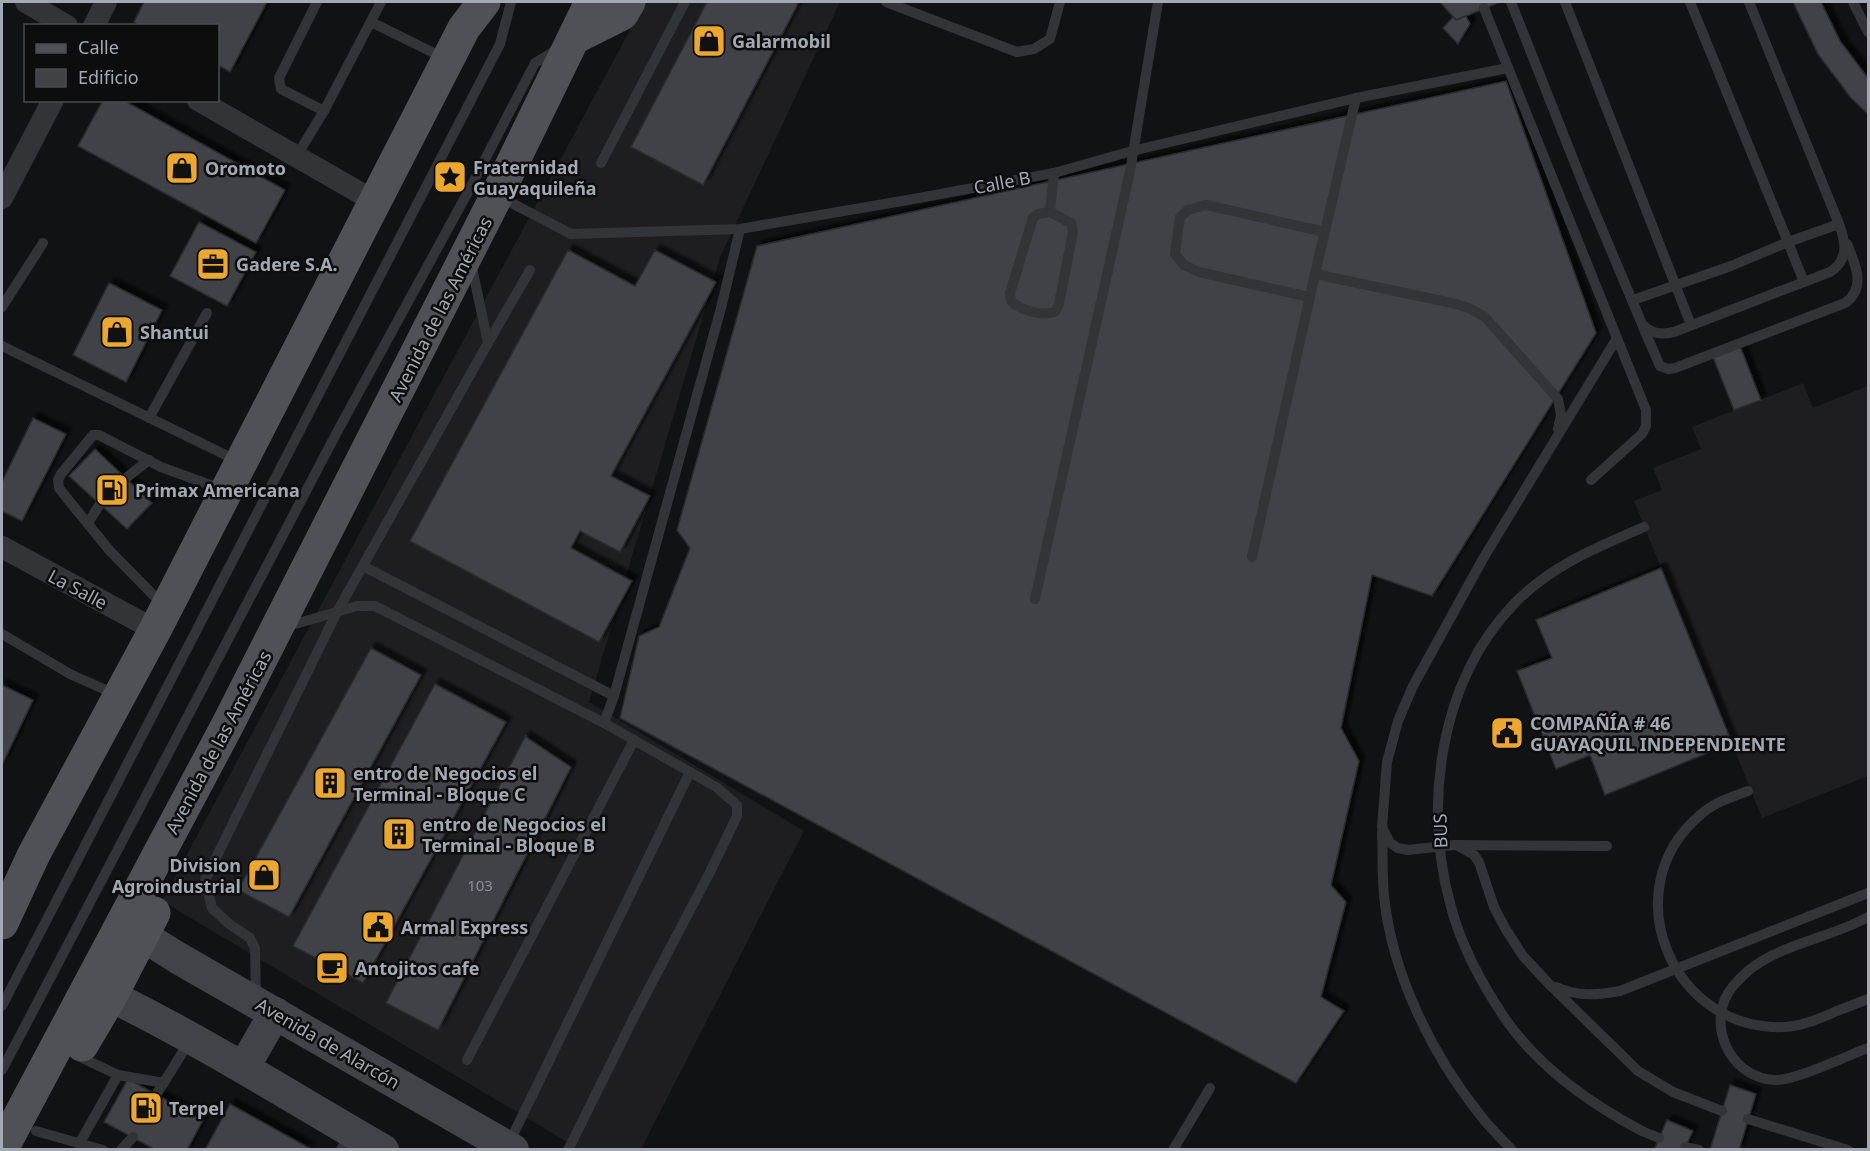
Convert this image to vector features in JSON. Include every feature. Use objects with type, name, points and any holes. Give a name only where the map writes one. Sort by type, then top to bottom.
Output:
[{"type":"main road","points":[[2,922],[10,893],[34,854],[120,696],[464,28],[484,2]]},
{"type":"main road","points":[[574,38],[591,2]]},
{"type":"main road","points":[[574,38],[622,14],[629,2]]},
{"type":"main road","name":"Avenida de las Américas","points":[[2,1149],[131,934],[227,726],[469,252],[574,38]]},
{"type":"main road","points":[[31,1140],[76,1054],[111,996],[131,934]]},
{"type":"main road","name":"Avenida de Alarcón","points":[[131,934],[510,1148]]},
{"type":"main road","points":[[111,996],[244,1067],[346,1140],[383,1149]]},
{"type":"main road","points":[[244,1067],[265,1008]]},
{"type":"street","points":[[26,2],[64,24]]},
{"type":"street","points":[[95,24],[106,2]]},
{"type":"street","points":[[2,198],[10,163],[52,102]]},
{"type":"street","points":[[201,102],[376,202]]},
{"type":"street","name":"La Salle","points":[[2,547],[160,619]]},
{"type":"lane","points":[[317,2],[279,78],[281,89],[324,111]]},
{"type":"lane","points":[[296,157],[324,111],[381,2]]},
{"type":"lane","points":[[2,1006],[500,44],[511,2]]},
{"type":"lane","points":[[601,163],[685,2]]},
{"type":"lane","points":[[888,2],[1017,51],[1034,49],[1050,39],[1060,2]]},
{"type":"lane","points":[[1035,598],[1130,171],[1158,2]]},
{"type":"lane","points":[[1511,2],[1583,184],[1642,324],[1660,366],[1668,369],[1845,303],[1855,292],[1858,281],[1857,267],[1749,2]]},
{"type":"lane","points":[[1564,2],[1691,325]]},
{"type":"lane","points":[[1690,2],[1804,282]]},
{"type":"lane","points":[[1853,2],[1869,32]]},
{"type":"lane","points":[[1484,8],[1646,410],[1646,426],[1642,434],[1591,480]]},
{"type":"lane","points":[[371,22],[448,60]]},
{"type":"lane","name":"Avenida de las Américas","points":[[2,1070],[336,434],[468,192],[535,63],[574,38]]},
{"type":"lane","name":"Calle B","points":[[497,195],[571,234],[740,229],[1054,172],[1132,151],[1356,98],[1508,68]]},
{"type":"lane","points":[[1252,557],[1309,297],[1356,98]]},
{"type":"lane","points":[[1050,212],[1054,172]]},
{"type":"lane","points":[[1309,297],[1198,272],[1184,265],[1175,254],[1180,217],[1188,210],[1206,205],[1325,232]]},
{"type":"lane","points":[[1050,212],[1071,223],[1073,232],[1059,304],[1055,312],[1046,315],[1017,307],[1011,302],[1010,294],[1033,218],[1038,214],[1050,212]]},
{"type":"lane","points":[[1633,300],[1839,224]]},
{"type":"lane","points":[[604,723],[614,696],[721,308],[740,229]]},
{"type":"lane","points":[[1642,324],[1661,335],[1804,282],[1838,267],[1846,250],[1845,240]]},
{"type":"lane","points":[[2,307],[43,243]]},
{"type":"lane","points":[[469,252],[488,343]]},
{"type":"lane","points":[[265,1008],[255,948],[250,938],[228,923],[212,908],[205,880],[338,610],[530,270]]},
{"type":"lane","points":[[1315,274],[1452,303],[1469,308],[1485,317],[1558,399],[1561,415],[1557,435]]},
{"type":"lane","points":[[149,418],[207,314]]},
{"type":"lane","points":[[1512,1149],[1482,1118],[1454,1081],[1426,1030],[1407,986],[1391,938],[1384,896],[1382,827],[1386,762],[1398,721],[1410,694],[1484,557],[1617,338]]},
{"type":"lane","points":[[2,346],[149,418],[234,477]]},
{"type":"lane","points":[[160,619],[110,551],[59,488],[58,480],[61,474],[93,435],[105,437],[161,467],[234,477]]},
{"type":"lane","points":[[126,478],[149,460]]},
{"type":"lane","points":[[88,523],[100,504]]},
{"type":"lane","name":"BUS","points":[[1644,528],[1600,545],[1538,582],[1514,604],[1490,632],[1473,658],[1451,717],[1439,786],[1438,828],[1441,863],[1451,908],[1465,946],[1504,1017],[1527,1046],[1578,1093],[1609,1114],[1659,1138]]},
{"type":"lane","points":[[363,566],[614,696]]},
{"type":"lane","points":[[277,630],[338,610],[357,606],[375,606],[604,723],[716,787],[736,805],[736,816],[710,872],[568,1149]]},
{"type":"lane","points":[[2,634],[70,674],[120,696]]},
{"type":"lane","points":[[467,1060],[634,740]]},
{"type":"lane","points":[[510,1148],[690,772]]},
{"type":"lane","points":[[1748,791],[1715,805],[1700,815],[1681,835],[1667,859],[1659,885],[1657,912],[1661,939],[1672,964],[1687,986],[1707,1004],[1732,1017],[1758,1025],[1785,1027],[1812,1022],[1869,999]]},
{"type":"lane","points":[[1382,827],[1390,843],[1408,850],[1454,845],[1607,846]]},
{"type":"lane","points":[[1454,845],[1464,848],[1479,862],[1494,907],[1505,928],[1524,956],[1549,984],[1638,1071],[1673,1092],[1722,1111]]},
{"type":"lane","points":[[1549,984],[1566,992],[1585,995],[1620,991],[1869,893]]},
{"type":"lane","points":[[1869,917],[1768,958],[1747,972],[1725,999],[1721,1019],[1727,1049],[1746,1071],[1759,1078],[1776,1080],[1792,1077],[1869,1048]]},
{"type":"lane","points":[[156,1095],[191,1039]]},
{"type":"lane","points":[[76,1054],[118,1074],[164,1083]]},
{"type":"lane","points":[[79,1144],[118,1074]]},
{"type":"lane","points":[[1173,1149],[1210,1089]]},
{"type":"lane","points":[[1748,1119],[1848,1149]]},
{"type":"lane","points":[[121,1149],[133,1137]]},
{"type":"lane","points":[[31,1140],[79,1144],[103,1149]]},
{"type":"lane","points":[[1685,1147],[1699,1149]]},
{"type":"shaded area","points":[[645,2],[840,2],[721,255],[589,702],[804,831],[641,1149],[579,1149],[162,901]]},
{"type":"shaded area","points":[[1803,383],[1813,408],[1868,386],[1868,776],[1762,818],[1634,501],[1662,490],[1653,468],[1701,449],[1692,427]]},
{"type":"building","points":[[144,2],[267,2],[230,72],[219,66],[219,24],[137,24],[134,22]]},
{"type":"building","points":[[707,2],[799,2],[703,185],[631,147]]},
{"type":"building","points":[[1440,2],[1497,2],[1498,3],[1456,20]]},
{"type":"building","points":[[1793,2],[1821,2],[1840,41],[1868,78],[1868,114],[1851,98],[1818,54]]},
{"type":"building","points":[[1466,16],[1470,24],[1458,44],[1443,28],[1453,17],[1456,20]]},
{"type":"building","points":[[1506,81],[1596,333],[1432,596],[1372,575],[1341,728],[1359,761],[1331,885],[1346,902],[1321,997],[1344,1011],[1296,1083],[620,718],[639,636],[659,627],[690,548],[677,530],[757,246]]},
{"type":"building","name":"Oromoto","points":[[102,102],[127,102],[285,190],[256,243],[78,146]]},
{"type":"building","name":"Gadere S.A.","points":[[199,222],[256,252],[227,306],[170,276]]},
{"type":"building","points":[[568,250],[635,286],[655,250],[716,282],[611,476],[650,496],[620,552],[580,531],[571,548],[632,581],[599,642],[410,541]]},
{"type":"building","name":"Shantui","points":[[109,283],[162,310],[126,382],[73,355]]},
{"type":"building","points":[[1740,346],[1761,400],[1734,410],[1713,357]]},
{"type":"building","points":[[33,418],[66,434],[22,521],[2,511],[2,482]]},
{"type":"building","name":"Primax Americana","points":[[95,449],[152,503],[127,529],[69,476]]},
{"type":"building","points":[[1661,568],[1732,743],[1605,795],[1590,755],[1556,769],[1517,671],[1552,658],[1536,620]]},
{"type":"building","name":"entro de Negocios el Terminal - Bloque C","points":[[371,648],[421,675],[289,917],[238,890]]},
{"type":"building","name":"entro de Negocios el Terminal - Bloque B","points":[[435,684],[506,722],[363,983],[293,946]]},
{"type":"building","points":[[2,685],[33,700],[2,765]]},
{"type":"building","points":[[526,735],[571,767],[438,1030],[386,1003]]},
{"type":"building","name":"Terpel","points":[[128,1079],[203,1120],[187,1150],[156,1150],[104,1122]]},
{"type":"building","points":[[1730,1085],[1756,1094],[1739,1150],[1710,1150]]},
{"type":"building","points":[[230,1104],[311,1149],[205,1150]]},
{"type":"building","points":[[1667,1120],[1693,1131],[1684,1150],[1654,1150]]},
{"type":"place","name":"Galarmobil","points":[[709,41]]},
{"type":"place","name":"Oromoto","points":[[182,168]]},
{"type":"place","name":"Fraternidad Guayaquileña","points":[[450,177]]},
{"type":"place","name":"Gadere S.A.","points":[[213,264]]},
{"type":"place","name":"Shantui","points":[[117,332]]},
{"type":"place","name":"Primax Americana","points":[[112,490]]},
{"type":"place","name":"COMPAÑÍA # 46 GUAYAQUIL INDEPENDIENTE","points":[[1507,733]]},
{"type":"place","name":"entro de Negocios el Terminal - Bloque C","points":[[330,783]]},
{"type":"place","name":"entro de Negocios el Terminal - Bloque B","points":[[399,834]]},
{"type":"place","name":"Division Agroindustrial","points":[[264,875]]},
{"type":"place","name":"Armal Express","points":[[378,927]]},
{"type":"place","name":"Antojitos cafe","points":[[332,968]]},
{"type":"place","name":"Terpel","points":[[146,1108]]}]
